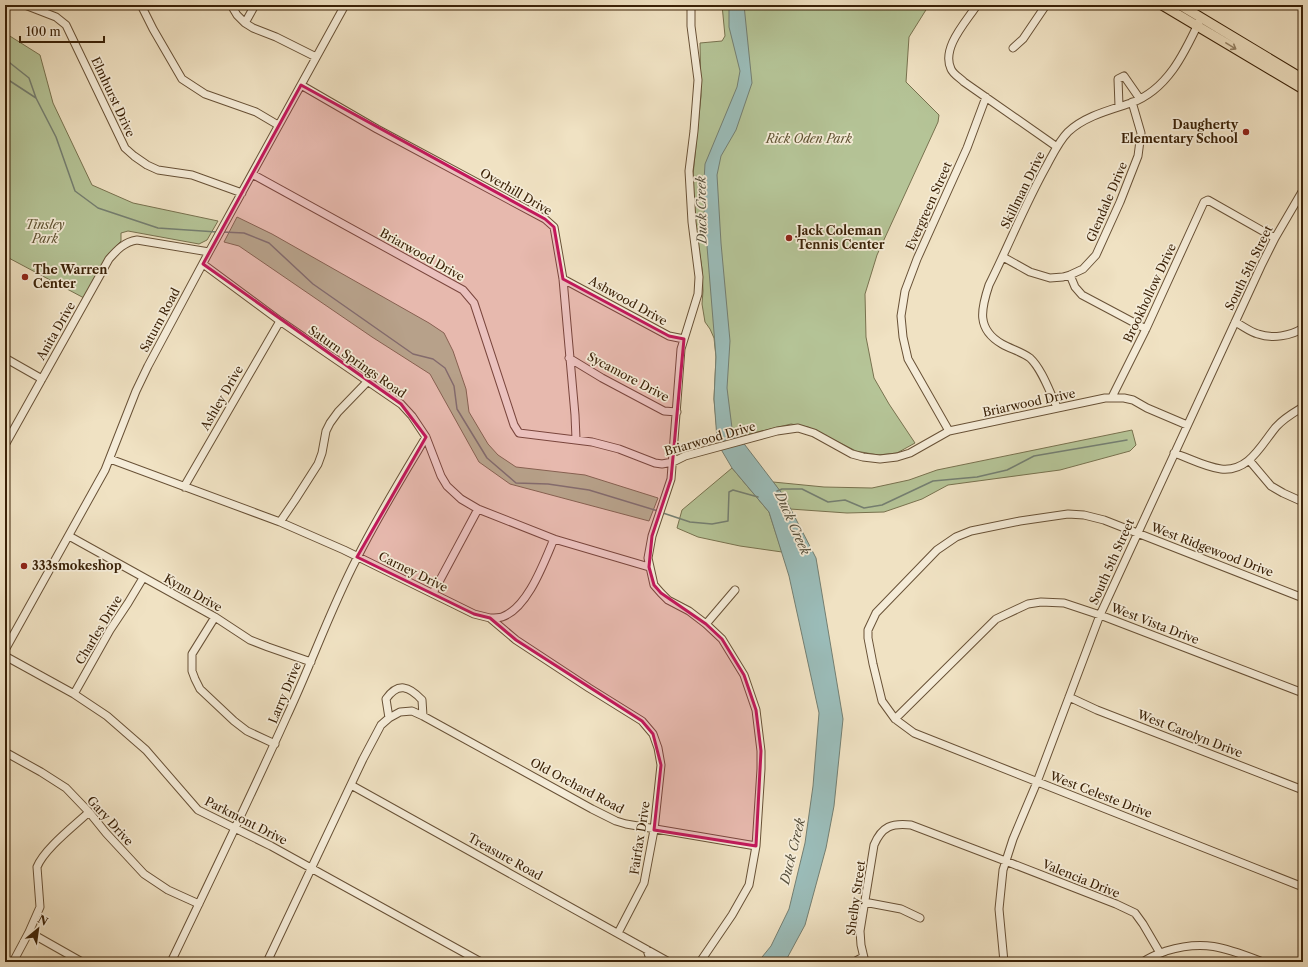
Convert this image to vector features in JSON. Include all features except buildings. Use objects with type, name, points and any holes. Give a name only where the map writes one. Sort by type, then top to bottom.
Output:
[{"type":"main road","points":[[1162,5],[1184,9],[1199,22],[1303,89]]},
{"type":"main road","points":[[1199,22],[1303,79]]},
{"type":"street","name":"Elmhurst Drive","points":[[25,5],[56,16],[66,25],[126,148],[134,156],[147,165],[158,170],[192,175],[242,193]]},
{"type":"street","points":[[141,5],[182,79],[205,94],[256,112],[278,125]]},
{"type":"street","points":[[231,5],[237,15],[253,28],[276,37],[316,57]]},
{"type":"street","points":[[245,23],[255,5]]},
{"type":"street","name":"Saturn Road","points":[[5,650],[110,459],[136,391],[208,252],[345,5]]},
{"type":"street","points":[[691,5],[698,80],[689,170],[692,222],[699,277],[698,294],[681,349],[671,479],[652,536],[648,558],[654,585],[661,593],[668,600],[689,611],[706,624],[722,638],[733,655],[744,675],[756,710],[761,751],[756,846],[749,885],[732,915],[700,962]]},
{"type":"street","points":[[976,5],[951,43],[948,58],[951,70],[964,82],[1057,147]]},
{"type":"street","points":[[1013,48],[1023,39],[1046,5]]},
{"type":"street","name":"Skillman Drive","points":[[1056,407],[1042,376],[1030,359],[997,340],[988,332],[982,320],[983,303],[989,285],[1040,178],[1057,147],[1067,133],[1088,119],[1140,99],[1156,89],[1169,75],[1199,22]]},
{"type":"street","points":[[1119,106],[1118,79],[1124,76],[1140,99]]},
{"type":"street","name":"Overhill Drive","points":[[301,85],[377,129],[545,218],[554,227],[563,279],[576,440]]},
{"type":"street","name":"Evergreen Street","points":[[949,431],[908,360],[901,316],[905,291],[917,259],[967,148],[986,97]]},
{"type":"street","name":"Glendale Drive","points":[[1003,257],[1030,272],[1050,278],[1070,275],[1083,268],[1096,255],[1120,202],[1138,156],[1140,134],[1132,102]]},
{"type":"street","name":"Briarwood Drive","points":[[252,174],[463,290],[474,304],[514,425],[519,433],[576,440],[619,449],[655,463],[662,464],[673,462],[685,456],[777,431],[798,428],[814,433],[852,454],[880,459],[897,457],[910,453],[949,431],[1056,407],[1112,397],[1133,400],[1147,408],[1187,425]]},
{"type":"street","name":"South 5th Street","points":[[1004,962],[999,909],[1001,882],[1005,861],[1037,782],[1100,615],[1261,266],[1275,238],[1303,190]]},
{"type":"street","name":"Brookhollow Drive","points":[[1112,397],[1146,329],[1204,202],[1208,200],[1275,238]]},
{"type":"street","name":"Anita Drive","points":[[5,445],[109,259],[121,246],[130,241],[137,240],[208,252]]},
{"type":"street","name":"Saturn Springs Road","points":[[202,264],[280,321],[401,404],[412,416],[426,437],[441,476],[447,486],[461,499],[478,509],[554,539],[649,567]]},
{"type":"street","points":[[1070,275],[1075,287],[1082,295],[1146,329]]},
{"type":"street","name":"Ashwood Drive","points":[[563,279],[668,336],[684,338]]},
{"type":"street","name":"Ashley Drive","points":[[184,487],[280,321]]},
{"type":"street","points":[[1236,322],[1257,334],[1269,337],[1283,336],[1303,328]]},
{"type":"street","points":[[5,358],[42,379]]},
{"type":"street","name":"Sycamore Drive","points":[[570,358],[602,378],[664,411],[677,412]]},
{"type":"street","points":[[280,522],[318,464],[322,453],[326,431],[330,423],[338,412],[368,381]]},
{"type":"street","points":[[1174,452],[1221,469],[1231,468],[1243,464],[1258,452],[1287,416],[1303,407]]},
{"type":"street","name":"Larry Drive","points":[[171,962],[306,676],[336,600],[357,557],[426,437]]},
{"type":"street","name":"Carney Drive","points":[[110,459],[280,522],[433,593],[474,614],[490,618],[516,640],[642,721],[653,734],[658,748],[661,765]]},
{"type":"street","points":[[1249,460],[1271,486],[1303,502]]},
{"type":"street","points":[[433,593],[478,509]]},
{"type":"street","name":"West Ridgewood Drive","points":[[894,719],[882,701],[873,664],[868,630],[876,613],[937,550],[956,537],[971,531],[1068,514],[1104,520],[1303,598]]},
{"type":"street","name":"Kynn Drive","points":[[69,536],[250,640],[311,662]]},
{"type":"street","points":[[490,618],[502,617],[520,605],[538,576],[554,539]]},
{"type":"street","name":"Charles Drive","points":[[74,694],[110,630],[143,578]]},
{"type":"street","points":[[706,624],[734,590]]},
{"type":"street","name":"West Vista Drive","points":[[894,719],[996,619],[1022,606],[1041,602],[1064,603],[1100,615],[1303,693]]},
{"type":"street","points":[[214,618],[192,654],[192,671],[195,679],[200,689],[234,721],[247,731],[275,744]]},
{"type":"street","name":"Parkmont Drive","points":[[5,656],[74,694],[107,716],[146,750],[198,810],[271,846],[481,962]]},
{"type":"street","points":[[268,962],[380,725],[389,718],[386,699],[391,692],[398,687],[408,688],[422,700],[423,716]]},
{"type":"street","name":"West Carolyn Drive","points":[[1069,697],[1097,710],[1303,790]]},
{"type":"street","name":"Old Orchard Road","points":[[389,718],[400,712],[412,712],[423,716],[592,810],[616,821],[654,830],[756,846]]},
{"type":"street","name":"West Celeste Drive","points":[[894,719],[914,733],[1303,887]]},
{"type":"street","name":"Gary Drive","points":[[5,752],[66,788],[89,812],[106,834],[144,874],[168,890],[199,904]]},
{"type":"street","name":"Fairfax Drive","points":[[618,933],[644,883],[654,830],[661,765]]},
{"type":"street","name":"Treasure Road","points":[[351,785],[669,962]]},
{"type":"street","points":[[13,962],[30,932],[40,907],[37,867],[39,861],[45,853],[89,812]]},
{"type":"street","name":"Valencia Drive","points":[[878,837],[885,828],[897,824],[911,826],[1116,904],[1135,913],[1160,953]]},
{"type":"street","name":"Shelby Street","points":[[864,960],[860,945],[860,931],[874,845],[878,837]]},
{"type":"street","points":[[864,902],[901,909],[920,918]]},
{"type":"street","points":[[30,932],[82,962]]},
{"type":"street","points":[[1143,962],[1160,953],[1182,946],[1202,945],[1226,948],[1262,962]]},
{"type":"street","points":[[647,950],[650,962]]},
{"type":"street","points":[[854,962],[864,960]]},
{"type":"highlighted area","points":[[301,85],[545,219],[554,227],[563,279],[669,336],[684,339],[671,479],[652,536],[649,567],[654,585],[661,593],[706,624],[722,639],[744,675],[756,710],[761,751],[756,846],[654,830],[661,765],[653,734],[642,721],[516,640],[490,618],[474,614],[357,557],[426,437],[401,404],[203,264]]},
{"type":"green space","name":"Rick Oden Park","points":[[722,5],[929,5],[909,37],[906,82],[939,115],[938,122],[877,255],[865,294],[866,337],[874,378],[915,443],[897,453],[878,455],[856,451],[808,427],[791,424],[718,442],[714,399],[716,357],[714,338],[705,322],[702,304],[702,269],[694,217],[693,175],[701,96],[700,43],[722,41],[725,36]]},
{"type":"green space","name":"Tinsley Park","points":[[5,33],[40,55],[53,103],[92,185],[133,203],[218,221],[207,240],[199,244],[128,231],[121,233],[121,241],[109,253],[84,298],[5,256]]},
{"type":"green space","points":[[237,217],[272,234],[444,333],[453,351],[466,389],[469,412],[488,444],[498,455],[516,467],[585,475],[658,498],[649,521],[510,484],[479,462],[430,374],[372,337],[239,246],[224,242]]},
{"type":"green space","points":[[1132,430],[1136,445],[1130,451],[1060,470],[948,485],[922,499],[884,512],[847,513],[790,509],[784,496],[773,482],[824,487],[872,488],[909,480],[937,470]]},
{"type":"green space","points":[[732,468],[769,512],[782,552],[740,546],[698,537],[677,528],[682,510]]},
{"type":"water","name":"Duck Creek","points":[[729,5],[744,5],[752,83],[736,130],[721,156],[717,175],[721,243],[730,341],[727,388],[732,428],[784,496],[816,558],[843,719],[834,806],[826,848],[805,925],[785,962],[758,962],[771,946],[789,909],[805,843],[813,786],[819,713],[789,576],[769,512],[732,468],[717,439],[714,399],[716,357],[703,197],[705,164],[737,87],[740,71],[729,27]]},
{"type":"waterway","points":[[5,59],[29,78],[36,98]]},
{"type":"waterway","points":[[5,81],[10,81],[36,98],[56,137],[75,191],[98,208],[158,228],[217,232]]},
{"type":"waterway","points":[[223,232],[244,233],[269,243],[313,284],[413,354],[433,359],[445,368],[454,386],[457,409],[487,458],[516,483],[548,484],[589,490],[658,511]]},
{"type":"waterway","name":"Duck Creek","points":[[777,491],[782,489],[802,489],[828,502],[845,500],[864,508],[882,505],[933,481],[977,477],[1007,470],[1034,456],[1127,440]]},
{"type":"waterway","points":[[663,513],[690,522],[712,524],[728,521],[729,492],[733,490],[758,497]]},
{"type":"place","name":"Daugherty Elementary School","points":[[1246,132]]},
{"type":"place","name":"Jack Coleman Tennis Center","points":[[789,238]]},
{"type":"place","name":"The Warren Center","points":[[25,277]]},
{"type":"place","name":"333smokeshop","points":[[24,566]]}]
